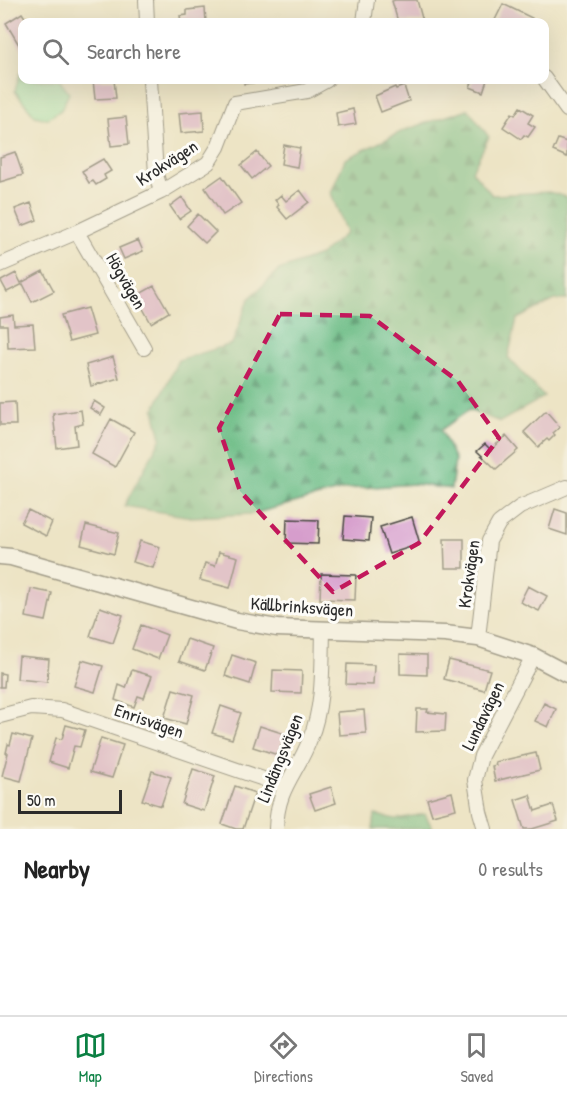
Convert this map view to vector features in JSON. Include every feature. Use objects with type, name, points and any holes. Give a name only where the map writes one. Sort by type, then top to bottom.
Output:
[{"type":"street","points":[[146,0],[147,18]]},
{"type":"street","points":[[365,18],[367,0]]},
{"type":"street","points":[[150,84],[156,174],[161,192]]},
{"type":"street","name":"Krokvägen","points":[[0,265],[161,192],[208,163],[218,147],[235,103],[307,91],[320,84]]},
{"type":"street","points":[[548,84],[567,110]]},
{"type":"street","name":"Högvägen","points":[[77,232],[144,348]]},
{"type":"street","name":"Krokvägen","points":[[478,638],[489,541],[499,523],[519,507],[567,487]]},
{"type":"street","name":"Källbrinksvägen","points":[[0,556],[11,557],[237,621],[277,628],[445,634],[478,638],[533,656],[567,674]]},
{"type":"street","name":"Lindängsvägen","points":[[276,829],[276,816],[284,786],[310,741],[318,717],[323,630]]},
{"type":"street","name":"Lundavägen","points":[[485,829],[475,780],[481,756],[533,656]]},
{"type":"street","name":"Enrisvägen","points":[[0,716],[31,708],[62,710],[284,786]]},
{"type":"highlighted area","points":[[280,314],[370,316],[458,381],[499,438],[419,543],[333,592],[240,491],[219,428]]},
{"type":"green space","points":[[18,80],[18,84],[62,84],[69,93],[61,110],[47,119],[35,116],[15,91]]},
{"type":"green space","points":[[468,109],[489,137],[472,171],[492,195],[549,192],[567,197],[567,300],[555,300],[517,319],[508,357],[544,397],[500,422],[469,410],[441,430],[455,460],[451,489],[414,484],[346,489],[252,514],[191,517],[124,506],[161,438],[154,410],[178,360],[232,344],[249,299],[279,270],[320,255],[346,233],[331,193],[345,159],[405,130]]},
{"type":"green space","points":[[425,814],[433,829],[373,829],[375,815],[396,819]]},
{"type":"building","points":[[417,0],[422,18],[397,18],[392,1]]},
{"type":"building","points":[[503,4],[532,18],[496,18]]},
{"type":"building","points":[[205,8],[206,18],[180,18],[180,16],[187,15],[187,10]]},
{"type":"building","points":[[22,13],[25,18],[18,18],[18,43],[6,23]]},
{"type":"building","points":[[93,84],[114,84],[116,98],[95,99]]},
{"type":"building","points":[[471,84],[486,84],[483,92],[470,87]]},
{"type":"building","points":[[404,86],[409,101],[381,112],[375,96],[395,87],[396,89]]},
{"type":"building","points":[[520,107],[533,115],[528,123],[535,127],[528,137],[524,135],[521,139],[503,127],[512,113],[515,115]]},
{"type":"building","points":[[353,109],[356,124],[338,127],[336,113]]},
{"type":"building","points":[[203,111],[204,131],[181,133],[179,113]]},
{"type":"building","points":[[126,117],[129,144],[111,146],[108,119]]},
{"type":"building","points":[[558,139],[567,142],[567,157],[553,151]]},
{"type":"building","points":[[284,145],[300,148],[297,167],[281,164]]},
{"type":"building","points":[[15,152],[23,175],[0,182],[0,157]]},
{"type":"building","points":[[257,152],[268,166],[252,179],[241,165]]},
{"type":"building","points":[[103,159],[111,171],[104,175],[106,179],[96,185],[93,181],[89,183],[82,171]]},
{"type":"building","points":[[222,176],[241,203],[223,215],[205,188]]},
{"type":"building","points":[[300,190],[309,202],[287,219],[277,207],[279,205],[275,200],[281,195],[286,201]]},
{"type":"building","points":[[182,197],[191,211],[179,219],[170,206]]},
{"type":"building","points":[[31,203],[37,220],[22,226],[15,209]]},
{"type":"building","points":[[198,214],[216,232],[205,243],[187,226]]},
{"type":"building","points":[[138,240],[143,251],[124,259],[119,248]]},
{"type":"building","points":[[43,271],[54,291],[32,302],[23,284],[7,292],[1,281],[16,273],[21,283]]},
{"type":"building","points":[[154,286],[169,312],[151,323],[136,296]]},
{"type":"building","points":[[87,308],[95,335],[69,342],[61,315]]},
{"type":"building","points":[[13,315],[14,325],[33,324],[35,347],[8,348],[7,325],[0,325],[0,317]]},
{"type":"building","points":[[113,357],[119,378],[91,386],[86,365]]},
{"type":"building","points":[[94,401],[105,408],[101,415],[90,408]]},
{"type":"building","points":[[15,402],[16,425],[0,425],[0,403]]},
{"type":"building","points":[[81,410],[83,424],[75,426],[77,445],[57,448],[53,414]]},
{"type":"building","points":[[546,411],[560,427],[549,441],[547,439],[538,447],[524,432]]},
{"type":"building","points":[[111,419],[134,432],[115,467],[92,454]]},
{"type":"building","points":[[506,436],[518,450],[496,469],[477,451],[485,444],[491,450]]},
{"type":"building","points":[[555,509],[567,513],[567,535],[549,529]]},
{"type":"building","points":[[28,510],[52,522],[46,536],[21,523]]},
{"type":"building","points":[[345,516],[371,518],[369,541],[343,539]]},
{"type":"building","points":[[412,517],[420,544],[389,554],[380,527]]},
{"type":"building","points":[[287,519],[319,520],[318,544],[286,543]]},
{"type":"building","points":[[86,525],[119,533],[114,554],[81,545]]},
{"type":"building","points":[[444,539],[464,539],[464,568],[445,568]]},
{"type":"building","points":[[140,541],[160,547],[153,568],[133,562]]},
{"type":"building","points":[[219,552],[238,557],[230,588],[200,580],[205,563],[215,566]]},
{"type":"building","points":[[321,574],[356,575],[355,600],[320,599]]},
{"type":"building","points":[[528,586],[547,596],[539,611],[520,602]]},
{"type":"building","points":[[31,589],[52,593],[46,621],[26,617]]},
{"type":"building","points":[[100,607],[123,615],[113,643],[90,636]]},
{"type":"building","points":[[141,625],[167,635],[158,659],[132,649]]},
{"type":"building","points":[[187,639],[213,648],[205,670],[179,661]]},
{"type":"building","points":[[400,654],[427,655],[427,675],[400,674]]},
{"type":"building","points":[[232,655],[256,663],[250,684],[225,676]]},
{"type":"building","points":[[19,656],[49,659],[47,682],[17,679]]},
{"type":"building","points":[[82,660],[103,666],[95,692],[74,686]]},
{"type":"building","points":[[449,660],[490,670],[484,690],[444,679]]},
{"type":"building","points":[[347,664],[374,665],[373,685],[346,684]]},
{"type":"building","points":[[132,670],[152,676],[144,698],[138,696],[134,707],[115,700],[119,685],[126,688]]},
{"type":"building","points":[[273,670],[302,671],[301,693],[272,692]]},
{"type":"building","points":[[0,673],[5,674],[4,687],[0,687]]},
{"type":"building","points":[[173,689],[194,695],[186,724],[164,718]]},
{"type":"building","points":[[544,703],[556,709],[548,727],[535,721]]},
{"type":"building","points":[[221,706],[241,713],[232,739],[212,733]]},
{"type":"building","points":[[417,709],[428,709],[427,712],[446,714],[445,731],[416,732]]},
{"type":"building","points":[[364,710],[366,733],[339,735],[337,712]]},
{"type":"building","points":[[66,725],[85,730],[80,747],[74,746],[68,768],[49,762],[56,738],[62,739]]},
{"type":"building","points":[[260,726],[285,734],[278,755],[253,747]]},
{"type":"building","points":[[13,734],[32,739],[21,781],[2,776],[8,744],[10,745]]},
{"type":"building","points":[[101,738],[123,745],[112,778],[90,772]]},
{"type":"building","points":[[536,753],[540,770],[495,781],[492,766],[496,765],[495,762]]},
{"type":"building","points":[[193,769],[215,776],[204,811],[182,804]]},
{"type":"building","points":[[152,771],[171,777],[161,806],[142,800]]},
{"type":"building","points":[[235,786],[255,793],[243,829],[222,824]]},
{"type":"building","points":[[331,787],[336,803],[315,810],[309,794]]},
{"type":"building","points":[[452,792],[456,809],[432,815],[427,799]]},
{"type":"building","points":[[530,795],[535,811],[553,805],[558,821],[532,829],[524,829],[515,800]]}]
